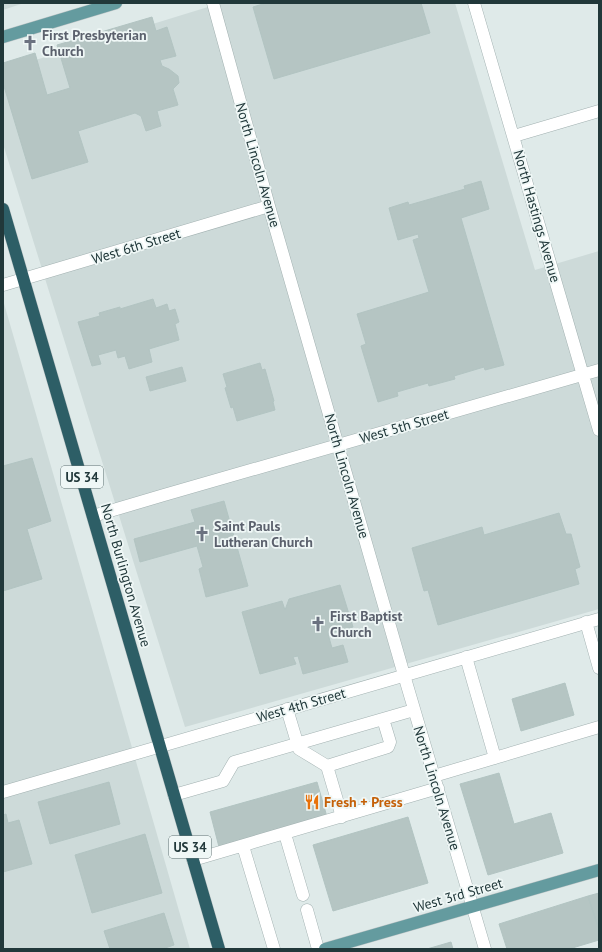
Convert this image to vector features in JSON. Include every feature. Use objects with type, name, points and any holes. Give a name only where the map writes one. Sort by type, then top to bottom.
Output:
[{"type":"highway","name":"North Burlington Avenue","points":[[3,209],[219,949]]},
{"type":"main road","points":[[3,37],[116,3]]},
{"type":"main road","name":"West 3rd Street","points":[[325,949],[599,870]]},
{"type":"street","name":"North Lincoln Avenue","points":[[213,3],[269,206],[414,710],[485,949]]},
{"type":"street","name":"North Hastings Avenue","points":[[474,3],[599,430]]},
{"type":"street","points":[[514,136],[599,111]]},
{"type":"street","name":"West 6th Street","points":[[3,285],[269,206]]},
{"type":"street","name":"West 5th Street","points":[[93,516],[338,444],[599,370]]},
{"type":"street","name":"West 4th Street","points":[[3,792],[599,619]]},
{"type":"street","points":[[586,622],[599,668]]},
{"type":"street","points":[[466,658],[495,758]]},
{"type":"street","points":[[287,709],[299,749],[327,766],[342,817]]},
{"type":"street","points":[[174,794],[223,781],[234,762],[414,710]]},
{"type":"street","points":[[327,766],[388,747],[390,742],[383,719]]},
{"type":"street","points":[[434,776],[599,727]]},
{"type":"street","points":[[193,860],[438,788]]},
{"type":"street","points":[[285,834],[303,895]]},
{"type":"street","points":[[243,846],[274,949]]},
{"type":"street","points":[[307,910],[318,949]]},
{"type":"shaded area","points":[[3,3],[24,3],[3,10]]},
{"type":"shaded area","points":[[221,3],[455,3],[535,270],[599,251],[599,609],[185,727],[3,144],[3,70]]},
{"type":"shaded area","points":[[3,300],[25,376],[190,949],[3,949]]},
{"type":"building","points":[[266,3],[421,3],[430,33],[274,79],[253,7]]},
{"type":"building","points":[[152,17],[156,31],[167,27],[176,56],[160,60],[162,66],[178,76],[179,83],[173,89],[178,105],[157,111],[161,126],[146,131],[141,116],[135,113],[78,131],[88,162],[32,179],[3,83],[3,63],[35,53],[47,95],[70,88],[57,45]]},
{"type":"building","points":[[481,181],[489,209],[461,218],[504,365],[485,370],[484,367],[454,376],[455,379],[429,386],[428,383],[397,392],[398,396],[378,402],[361,346],[366,344],[357,314],[429,292],[413,240],[419,238],[418,234],[398,240],[389,208],[408,202],[409,205],[465,189],[464,186]]},
{"type":"building","points":[[153,299],[156,308],[167,304],[169,311],[175,309],[179,322],[175,324],[179,340],[149,349],[152,362],[129,369],[125,356],[118,358],[116,350],[98,355],[101,364],[92,366],[78,322],[100,316],[99,313],[120,307],[120,309]]},
{"type":"building","points":[[260,363],[262,370],[265,369],[275,410],[237,421],[225,388],[227,387],[223,374]]},
{"type":"building","points":[[182,367],[186,381],[150,391],[146,377]]},
{"type":"building","points":[[32,458],[51,521],[27,529],[42,579],[3,591],[3,466]]},
{"type":"building","points":[[224,501],[248,586],[206,597],[199,569],[203,567],[197,546],[140,562],[134,539],[195,522],[191,510]]},
{"type":"building","points":[[559,513],[566,534],[571,534],[580,567],[575,569],[579,584],[438,625],[428,590],[424,591],[412,548],[482,527],[484,535]]},
{"type":"building","points":[[340,585],[353,627],[328,634],[332,648],[343,645],[348,662],[303,674],[298,656],[293,657],[296,664],[260,674],[242,612],[282,601],[285,610],[289,599]]},
{"type":"building","points":[[565,683],[574,715],[521,731],[512,699]]},
{"type":"building","points":[[499,773],[514,824],[551,813],[563,853],[488,875],[460,784]]},
{"type":"building","points":[[109,782],[120,824],[50,844],[38,802]]},
{"type":"building","points":[[317,782],[327,817],[219,847],[210,812]]},
{"type":"building","points":[[6,814],[8,823],[19,820],[32,864],[3,872],[3,815]]},
{"type":"building","points":[[408,817],[428,883],[333,911],[313,845]]},
{"type":"building","points":[[145,834],[162,893],[92,913],[75,855]]},
{"type":"building","points":[[599,893],[599,930],[588,896]]},
{"type":"building","points":[[588,896],[599,930],[599,940],[569,949],[507,949],[499,924]]},
{"type":"building","points":[[164,913],[174,945],[162,949],[110,949],[104,931]]},
{"type":"building","points":[[451,942],[453,949],[427,949]]},
{"type":"place","name":"First Presbyterian Church","points":[[30,43]]},
{"type":"place","name":"Saint Pauls Lutheran Church","points":[[202,534]]},
{"type":"place","name":"First Baptist Church","points":[[318,624]]},
{"type":"place","name":"Fresh + Press","points":[[312,802]]}]
